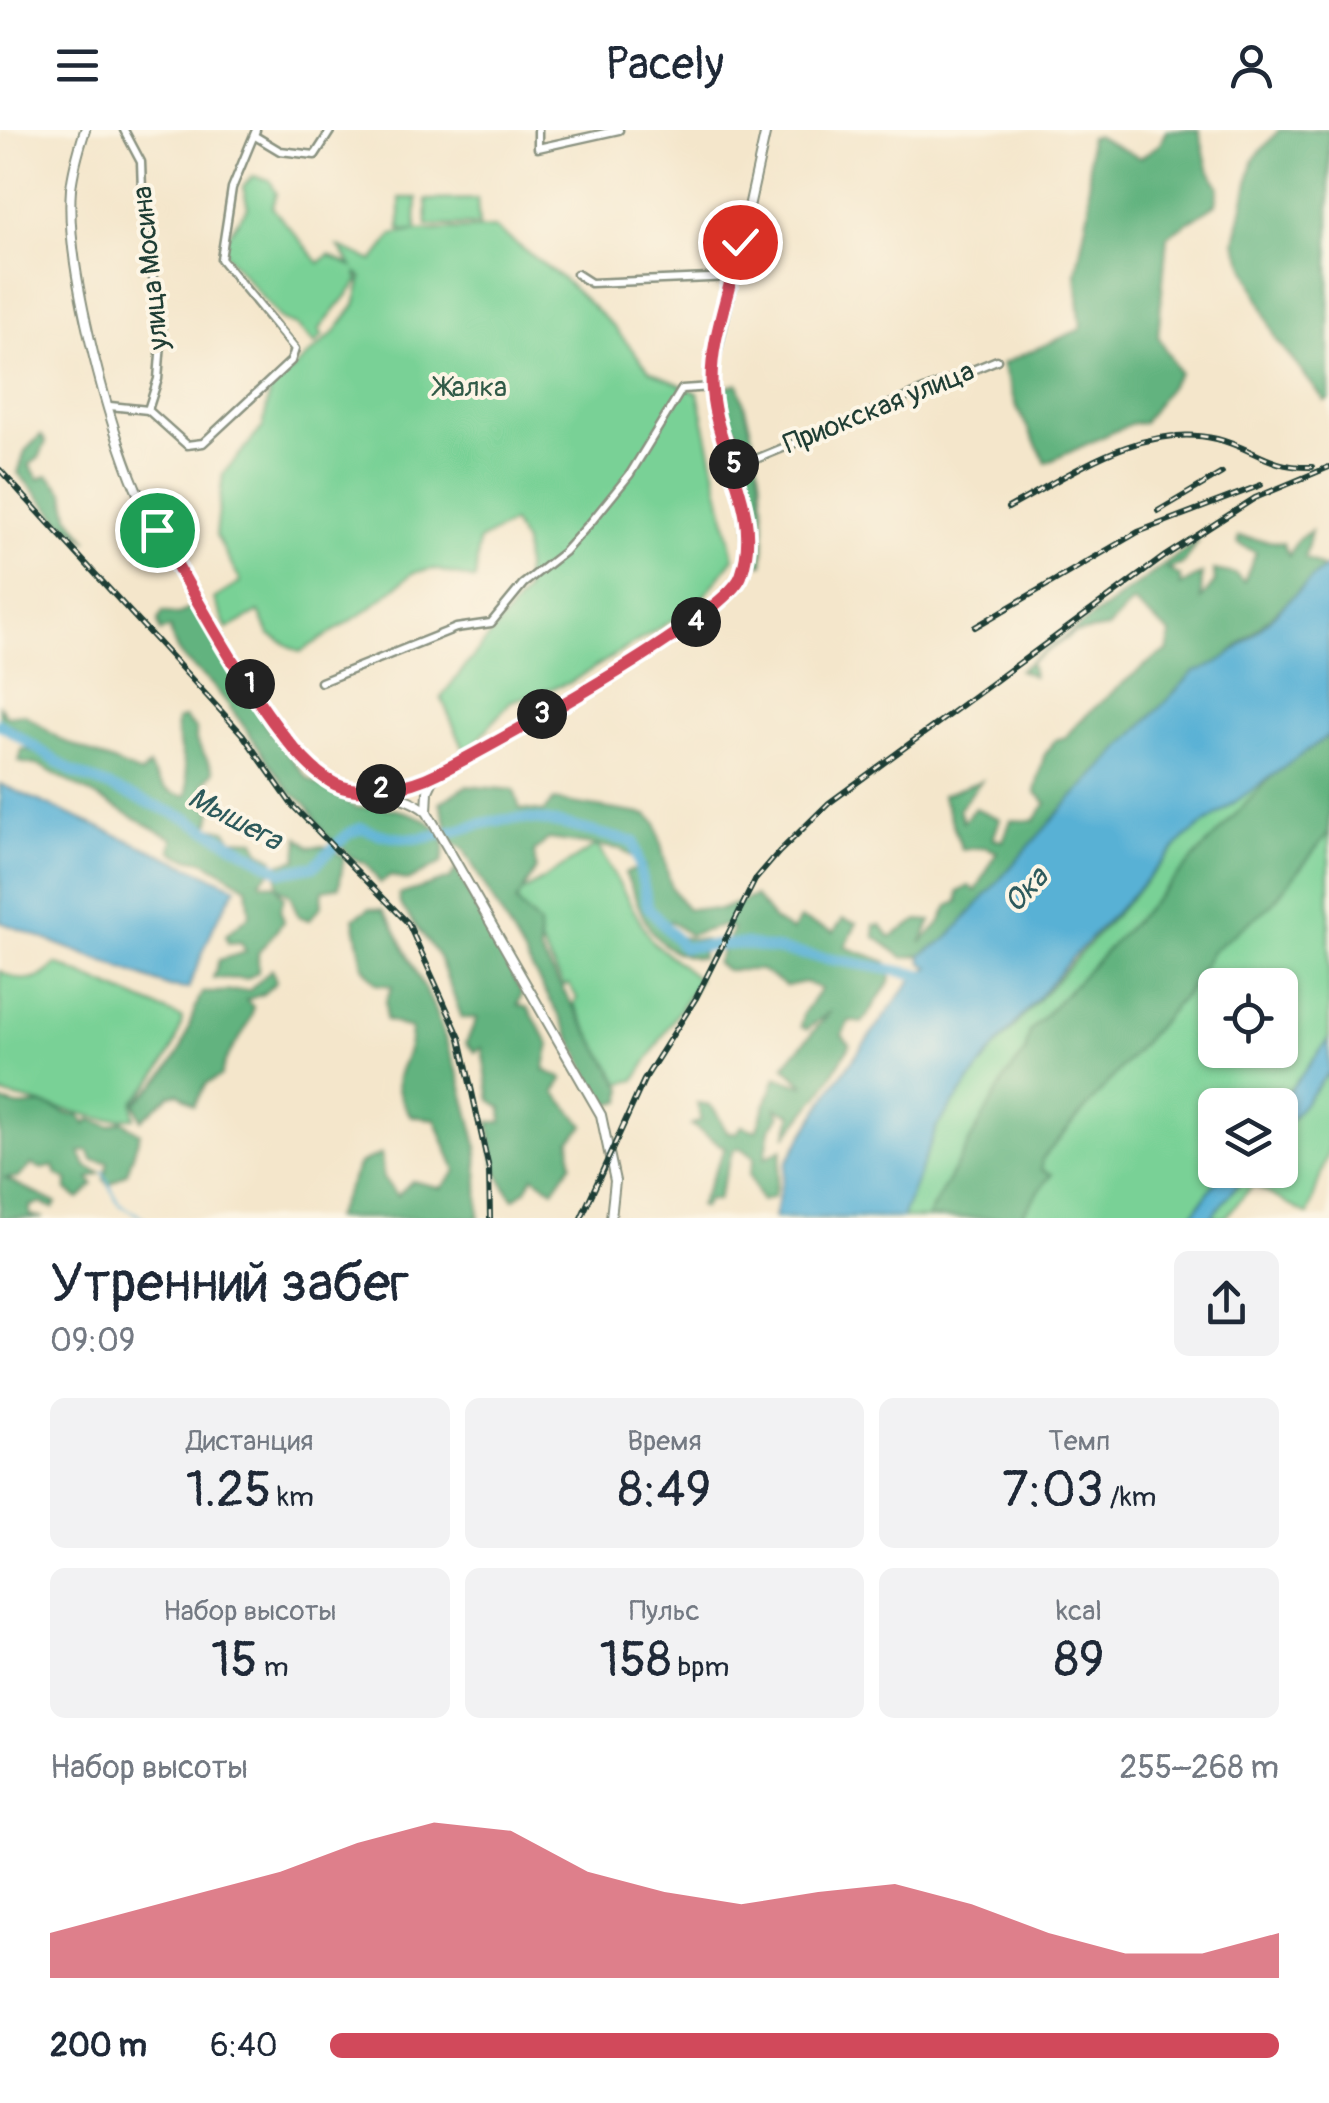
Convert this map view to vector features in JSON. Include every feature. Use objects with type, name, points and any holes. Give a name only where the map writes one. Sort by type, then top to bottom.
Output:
[{"type":"main road","points":[[85,130],[73,178],[72,208],[92,344],[132,477],[157,530],[270,716],[326,778],[346,788],[404,797],[427,812],[601,1114],[614,1181],[610,1218]]},
{"type":"main road","points":[[373,791],[436,774],[692,624],[735,589],[746,552],[746,522],[734,466],[718,424],[712,388],[766,130]]},
{"type":"main road","points":[[427,812],[428,791],[436,774]]},
{"type":"street","name":"улица Мосина","points":[[124,130],[141,162],[143,219],[162,331],[158,378],[148,410]]},
{"type":"street","points":[[110,406],[148,410],[187,445],[203,443],[291,361],[294,348],[226,270],[222,259],[232,188],[255,133],[280,151],[314,154],[331,130]]},
{"type":"street","points":[[538,130],[538,148],[619,130]]},
{"type":"street","points":[[576,274],[592,283],[733,277]]},
{"type":"street","name":"Приокская улица","points":[[718,424],[735,448],[756,459],[996,360]]},
{"type":"street","points":[[321,682],[456,628],[491,622],[523,584],[564,552],[592,522],[630,474],[682,389],[712,388]]},
{"type":"green space","points":[[1166,130],[1199,130],[1208,169],[1219,186],[1216,204],[1167,236],[1158,336],[1179,373],[1143,423],[1130,424],[1046,463],[1016,406],[1002,364],[1081,329],[1076,273],[1089,208],[1089,138],[1096,136],[1140,158],[1160,144]]},
{"type":"green space","points":[[1279,130],[1329,130],[1329,399],[1325,401],[1276,339],[1235,242],[1253,160]]},
{"type":"green space","name":"Жалка","points":[[253,176],[270,180],[276,193],[272,207],[319,263],[329,255],[352,266],[339,247],[373,261],[393,235],[414,231],[400,230],[400,198],[417,198],[416,231],[495,228],[563,279],[613,326],[650,371],[698,393],[734,558],[697,605],[569,683],[511,701],[466,754],[441,697],[526,591],[524,543],[512,523],[479,541],[475,580],[434,569],[414,572],[368,610],[300,652],[269,634],[259,612],[227,629],[214,599],[241,582],[216,535],[223,474],[263,427],[270,390],[335,332],[355,305],[362,278],[356,272],[359,281],[319,330],[323,335],[315,344],[296,325],[282,320],[223,251],[223,242],[248,207],[243,187]]},
{"type":"green space","points":[[477,199],[479,225],[427,226],[426,200]]},
{"type":"green space","points":[[738,383],[759,473],[764,518],[763,564],[752,563],[744,473],[720,389]]},
{"type":"green space","points":[[41,435],[46,442],[39,458],[29,465],[39,479],[48,475],[65,493],[69,516],[88,541],[62,522],[18,473],[25,451]]},
{"type":"green space","points":[[1311,531],[1305,558],[1324,568],[1214,668],[1194,673],[1063,808],[948,938],[921,955],[904,958],[875,937],[874,925],[881,925],[890,937],[918,920],[931,921],[921,943],[940,923],[948,906],[958,902],[958,892],[969,886],[976,891],[997,852],[986,847],[962,850],[942,795],[981,781],[959,809],[963,822],[975,808],[1000,819],[993,839],[1003,841],[1011,820],[1034,821],[1047,803],[1035,792],[1044,756],[1055,740],[1066,737],[1115,690],[1167,652],[1171,634],[1133,602],[1108,628],[1074,633],[1031,661],[1199,540],[1183,564],[1167,569],[1180,576],[1180,586],[1202,574],[1201,599],[1215,582],[1214,570],[1235,574],[1244,582],[1256,553],[1238,543],[1239,537],[1283,543],[1289,556],[1298,539]]},
{"type":"green space","points":[[196,605],[269,731],[307,778],[357,808],[402,811],[431,824],[441,834],[441,863],[407,881],[391,876],[380,883],[366,863],[350,857],[327,836],[224,700],[181,655],[170,628],[160,632],[158,621],[163,612],[178,615]]},
{"type":"green space","points":[[1030,662],[1033,676],[1019,670]]},
{"type":"green space","points":[[0,706],[6,716],[24,714],[61,740],[141,774],[149,766],[164,787],[180,795],[187,795],[177,730],[177,720],[184,718],[196,729],[196,741],[214,771],[204,783],[205,795],[198,799],[212,811],[209,827],[225,830],[232,839],[255,840],[260,851],[273,858],[276,867],[260,880],[262,883],[277,885],[278,864],[297,859],[299,837],[310,847],[324,846],[344,857],[339,887],[323,890],[321,906],[309,920],[298,916],[290,895],[277,886],[284,898],[280,910],[284,921],[258,953],[258,972],[247,979],[213,978],[219,960],[246,952],[241,942],[228,943],[226,935],[250,915],[247,887],[203,861],[178,855],[171,850],[173,839],[40,766],[19,762],[22,749],[48,754],[11,725],[0,724]]},
{"type":"green space","points":[[1329,735],[1329,832],[1271,905],[1212,951],[1202,968],[1198,968],[1192,986],[1042,1159],[1042,1170],[1052,1174],[1019,1218],[927,1218],[1006,1077],[1025,1053],[1030,1031],[1276,772]]},
{"type":"green space","points":[[1276,772],[1030,1031],[1025,1053],[1006,1077],[927,1218],[902,1218],[937,1126],[992,1051],[1186,837]]},
{"type":"green space","points":[[466,786],[514,790],[520,809],[543,812],[554,800],[647,815],[656,823],[671,887],[686,908],[720,910],[755,896],[774,920],[792,931],[800,919],[834,932],[843,919],[857,923],[845,947],[887,962],[891,980],[862,1023],[849,1021],[842,1035],[850,1045],[824,1089],[786,1137],[792,1115],[776,1108],[780,1116],[770,1129],[765,1158],[782,1149],[774,1197],[761,1201],[749,1175],[754,1158],[741,1148],[733,1150],[717,1201],[708,1200],[703,1208],[699,1206],[725,1148],[691,1125],[701,1120],[697,1103],[714,1109],[728,1133],[736,1133],[742,1126],[756,1131],[776,1077],[805,1086],[784,1066],[831,1011],[807,1029],[801,1027],[803,1014],[821,989],[805,982],[786,986],[761,970],[726,970],[716,963],[733,929],[726,925],[689,935],[670,921],[664,924],[679,937],[704,940],[701,958],[670,949],[651,930],[625,873],[645,866],[621,849],[548,839],[534,852],[536,869],[516,902],[539,925],[540,952],[623,1088],[622,1101],[609,1104],[599,1097],[566,1028],[463,848],[453,843],[440,803]]},
{"type":"green space","points":[[1329,832],[1329,1040],[1291,1088],[1198,1088],[1198,1188],[1211,1188],[1190,1218],[1019,1218],[1051,1174],[1042,1170],[1042,1159],[1198,975],[1198,1068],[1298,1068],[1298,968],[1202,968],[1211,951],[1271,905]]},
{"type":"green space","points":[[597,845],[652,942],[699,979],[635,1080],[618,1084],[574,1004],[577,998],[569,984],[564,986],[515,897]]},
{"type":"green space","points":[[456,869],[522,993],[518,1005],[528,1008],[550,1045],[544,1070],[563,1079],[555,1092],[584,1126],[570,1140],[571,1164],[553,1190],[533,1176],[526,1190],[514,1199],[503,1182],[489,1122],[502,1122],[502,1108],[490,1100],[482,1048],[475,1052],[466,1043],[477,1018],[462,1018],[439,957],[400,904],[399,895],[450,879]]},
{"type":"green space","points":[[370,908],[382,910],[392,923],[433,1006],[459,1076],[477,1145],[479,1218],[334,1218],[359,1164],[381,1154],[383,1178],[397,1196],[412,1181],[441,1188],[456,1171],[435,1119],[411,1116],[398,1089],[411,1029],[386,1020],[386,1001],[392,986],[376,984],[363,966],[354,918]]},
{"type":"green space","points":[[57,964],[182,1018],[164,1064],[133,1102],[134,1118],[104,1119],[0,1094],[0,971],[30,980]]},
{"type":"green space","points":[[272,969],[276,982],[263,994],[246,1000],[253,1007],[251,1016],[227,1057],[221,1076],[206,1084],[194,1105],[179,1093],[170,1095],[141,1120],[135,1103],[162,1078],[178,1055],[202,993],[250,990]]},
{"type":"green space","points":[[1329,1072],[1329,1150],[1308,1215],[1258,1188],[1298,1188],[1298,1111]]},
{"type":"green space","points":[[0,1101],[17,1106],[50,1106],[79,1115],[86,1125],[90,1119],[110,1126],[122,1121],[140,1133],[127,1173],[109,1185],[104,1179],[108,1162],[93,1160],[88,1151],[80,1152],[86,1166],[100,1173],[89,1179],[93,1184],[79,1199],[67,1190],[67,1180],[57,1175],[54,1166],[42,1169],[32,1164],[18,1178],[4,1178],[56,1203],[53,1208],[40,1203],[30,1206],[30,1215],[43,1218],[0,1218]]},
{"type":"green space","points":[[1235,1188],[1250,1188],[1225,1218],[1210,1218]]},
{"type":"water","name":"Ока","points":[[1329,565],[1329,735],[1186,837],[1070,960],[992,1051],[937,1126],[902,1218],[774,1218],[786,1163],[835,1083],[914,977],[930,967],[922,963],[921,955],[948,938],[1063,808],[1194,672],[1211,666],[1246,642]]},
{"type":"water","points":[[0,784],[236,887],[215,923],[188,989],[170,987],[0,922]]},
{"type":"water","points":[[1329,1040],[1329,1072],[1298,1111],[1298,1088],[1291,1088]]},
{"type":"water","points":[[1211,1188],[1235,1188],[1210,1218],[1190,1218]]},
{"type":"waterway","name":"Мышега","points":[[0,724],[73,772],[186,818],[282,872],[314,866],[349,833],[362,828],[408,838],[504,820],[540,820],[634,842],[648,907],[683,947],[744,944],[933,977]]},
{"type":"waterway","points":[[103,1172],[119,1204],[144,1218]]},
{"type":"railway","points":[[1008,508],[1107,454],[1161,438],[1189,435],[1217,439],[1272,461],[1312,467]]},
{"type":"railway","points":[[581,1218],[644,1080],[696,998],[755,880],[779,852],[829,803],[1165,556],[1255,498],[1329,467]]},
{"type":"railway","points":[[0,470],[243,735],[292,805],[408,923],[460,1038],[489,1169],[490,1218]]},
{"type":"railway","points":[[1158,511],[1222,473]]},
{"type":"railway","points":[[975,627],[1138,532],[1261,485]]},
{"type":"route","points":[[157,530],[270,716],[320,774],[346,788],[373,791],[436,774],[552,710],[692,624],[735,589],[746,552],[746,522],[734,466],[718,424],[712,370],[740,242]]}]
